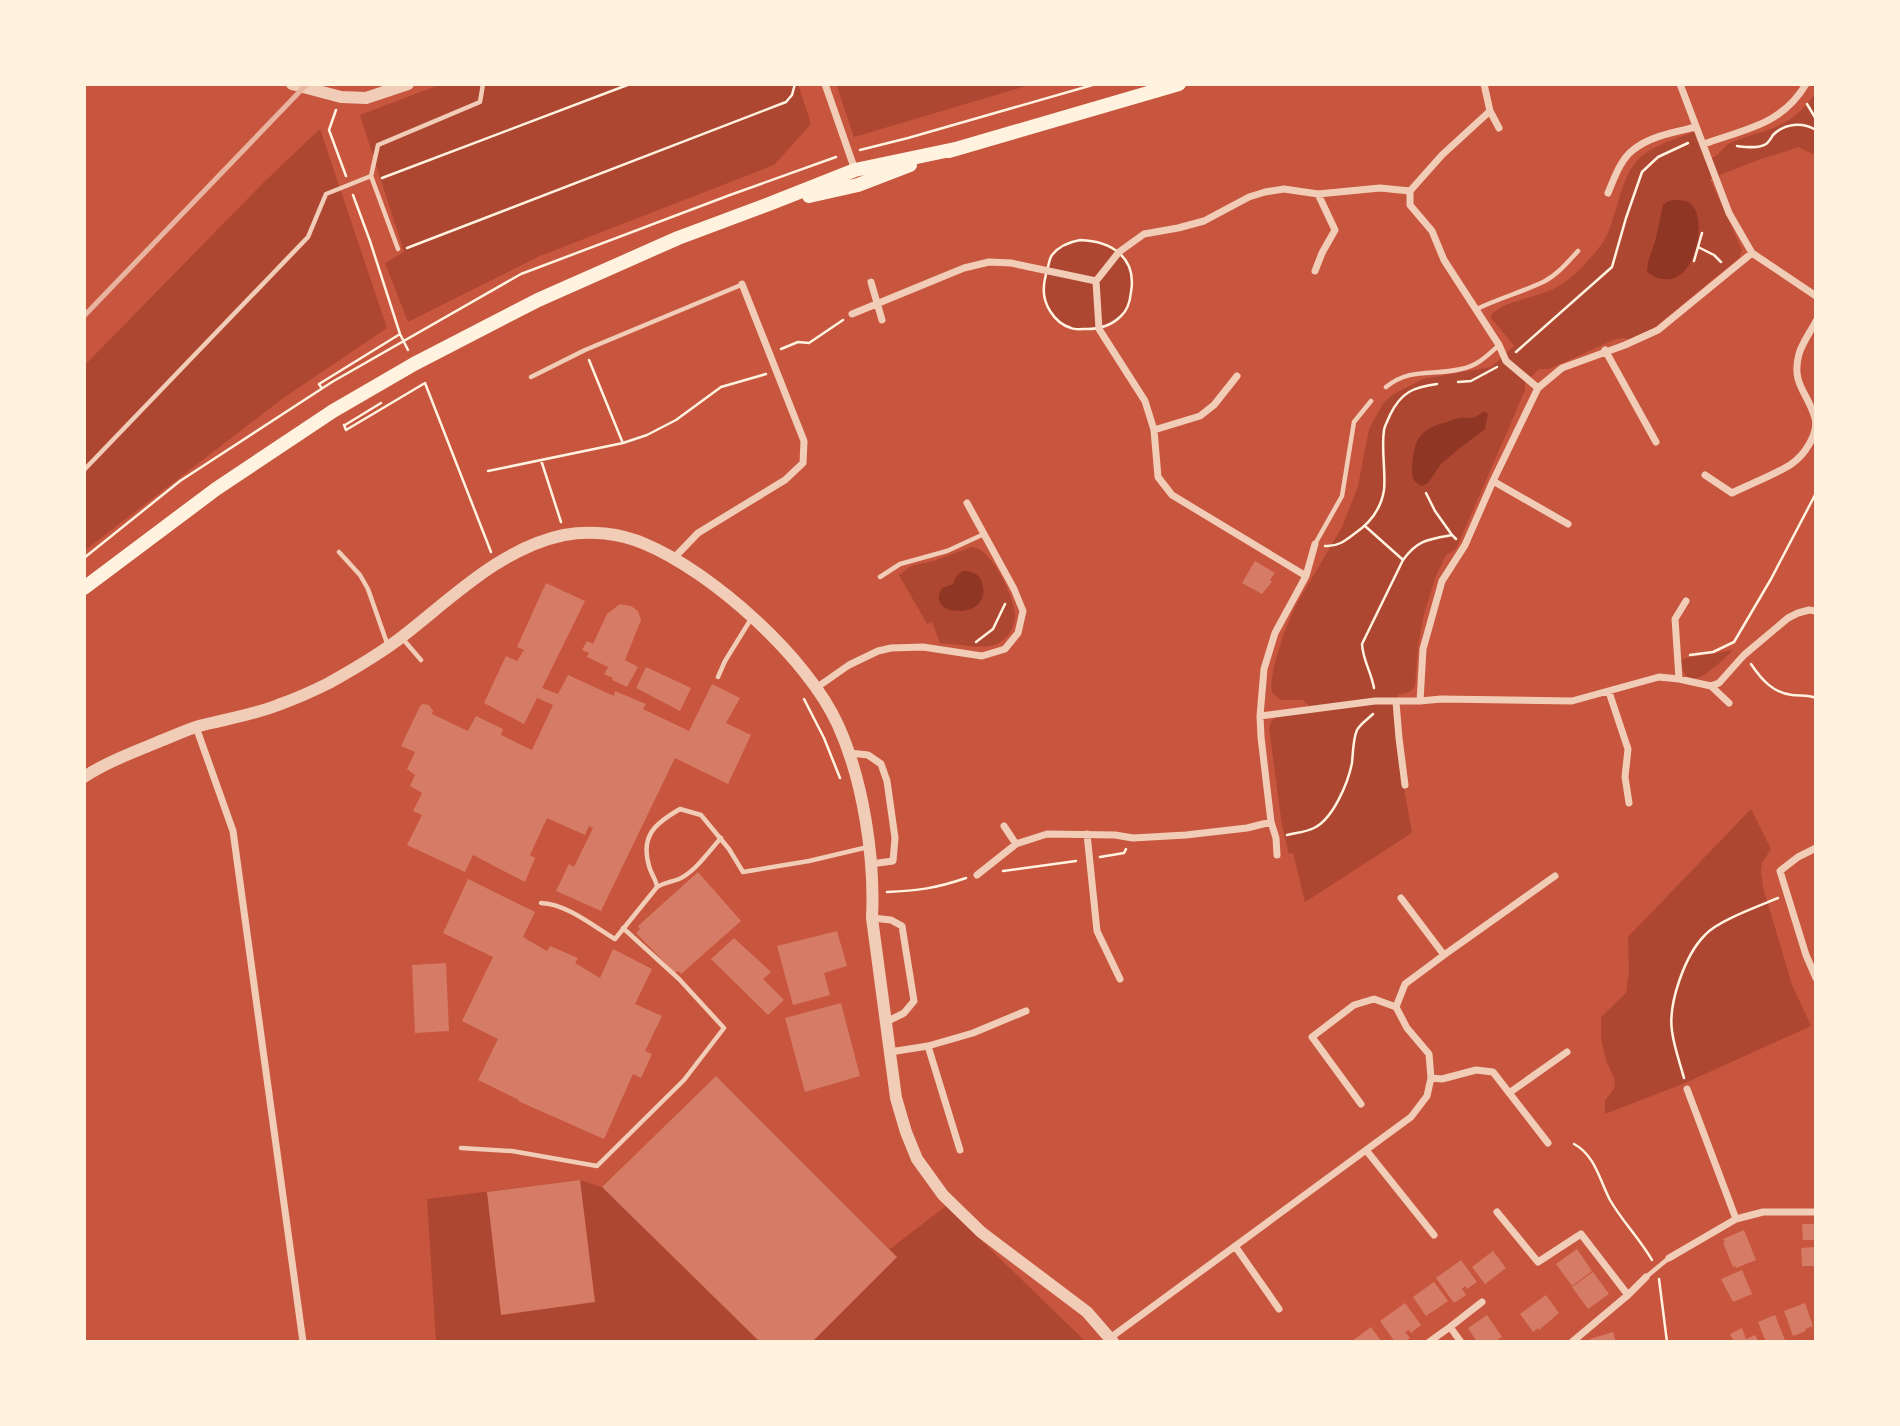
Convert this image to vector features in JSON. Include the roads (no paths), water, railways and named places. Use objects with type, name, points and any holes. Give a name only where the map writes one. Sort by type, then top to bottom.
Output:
[{"type":"main road","points":[[769,204],[858,185],[955,149],[1179,84]]},
{"type":"main road","points":[[84,588],[162,528],[332,411],[414,364],[538,300],[678,238],[855,170],[955,149]]},
{"type":"street","points":[[292,84],[337,95],[366,98],[408,84]]},
{"type":"street","points":[[825,84],[855,170]]},
{"type":"street","points":[[1484,84],[1490,111],[1499,128]]},
{"type":"street","points":[[1680,84],[1730,213],[1752,253],[1816,296]]},
{"type":"street","points":[[1704,144],[1775,119],[1792,105],[1806,84]]},
{"type":"street","points":[[1490,111],[1442,155],[1410,191],[1409,205],[1432,231],[1444,260],[1499,345],[1506,361],[1538,388]]},
{"type":"street","points":[[1608,193],[1619,167],[1631,150],[1647,141],[1696,127]]},
{"type":"street","points":[[1306,576],[1172,495],[1158,477],[1154,430],[1145,401],[1099,329],[1096,281],[1119,252],[1144,234],[1204,221],[1249,197],[1265,192],[1284,189],[1318,194],[1380,188],[1410,191]]},
{"type":"street","points":[[1315,271],[1335,230],[1318,194]]},
{"type":"street","points":[[1420,701],[1423,649],[1442,581],[1465,545],[1538,388],[1562,368],[1658,330],[1752,253]]},
{"type":"street","points":[[852,314],[964,268],[989,262],[1011,263],[1096,281]]},
{"type":"street","points":[[870,282],[882,320]]},
{"type":"street","points":[[674,558],[698,533],[785,480],[803,463],[804,441],[742,284]]},
{"type":"street","points":[[1705,475],[1731,493],[1791,464],[1802,454],[1813,436],[1815,416],[1801,390],[1798,377],[1799,354],[1816,321]]},
{"type":"street","points":[[1605,351],[1656,442]]},
{"type":"street","points":[[1154,430],[1200,416],[1214,405],[1237,376]]},
{"type":"street","points":[[1493,481],[1568,524]]},
{"type":"street","points":[[816,688],[862,659],[891,648],[923,647],[982,656],[1005,649],[1018,633],[1023,611],[1006,571],[967,503]]},
{"type":"street","points":[[84,778],[105,764],[196,727],[278,705],[328,683],[388,647],[501,562],[536,544],[566,535],[593,532],[608,534],[643,543],[703,576],[752,618],[794,660],[816,688],[836,722],[858,782],[869,847],[872,918],[896,1098],[905,1132],[917,1159],[943,1195],[981,1232],[1087,1312],[1111,1340],[1411,1117],[1427,1096],[1431,1079],[1429,1054],[1407,1028],[1396,1007],[1374,999],[1354,1005],[1312,1037],[1361,1104]]},
{"type":"street","points":[[1277,855],[1260,716],[1264,668],[1275,633],[1306,576],[1315,544]]},
{"type":"street","points":[[1679,679],[1675,619],[1686,601]]},
{"type":"street","points":[[1711,686],[1719,683],[1744,655],[1788,618],[1809,610],[1816,611]]},
{"type":"street","points":[[1260,716],[1375,701],[1572,701],[1659,677],[1711,686],[1728,703]]},
{"type":"street","points":[[1609,692],[1628,749],[1625,777],[1629,803]]},
{"type":"street","points":[[1396,702],[1405,785]]},
{"type":"street","points":[[196,727],[233,831],[303,1342]]},
{"type":"street","points":[[849,752],[868,755],[881,764],[887,781],[895,838],[894,861],[871,864]]},
{"type":"street","points":[[977,875],[1016,844],[1046,834],[1115,835],[1133,838],[1199,834],[1271,822]]},
{"type":"street","points":[[1004,826],[1016,844]]},
{"type":"street","points":[[1087,834],[1097,931],[1120,979]]},
{"type":"street","points":[[1815,973],[1780,871],[1798,857],[1816,848]]},
{"type":"street","points":[[1396,1007],[1405,984],[1555,876]]},
{"type":"street","points":[[1401,898],[1444,955]]},
{"type":"street","points":[[872,918],[891,920],[902,926],[914,1001],[904,1013],[886,1022]]},
{"type":"street","points":[[889,1052],[928,1046],[973,1033],[1026,1011]]},
{"type":"street","points":[[928,1046],[960,1150]]},
{"type":"street","points":[[1509,1093],[1567,1052]]},
{"type":"street","points":[[1431,1079],[1476,1070],[1493,1072],[1548,1143]]},
{"type":"street","points":[[1687,1089],[1736,1219]]},
{"type":"street","points":[[1367,1150],[1434,1236]]},
{"type":"street","points":[[1497,1212],[1538,1262],[1581,1234],[1628,1296]]},
{"type":"street","points":[[1669,1258],[1736,1219],[1763,1212],[1816,1212]]},
{"type":"street","points":[[1235,1246],[1279,1308]]},
{"type":"street","points":[[1572,1342],[1628,1296],[1646,1277]]},
{"type":"street","points":[[1429,1342],[1482,1302]]},
{"type":"street","points":[[1450,1327],[1461,1342]]},
{"type":"lane","points":[[398,249],[371,179],[378,145],[480,102],[483,84]]},
{"type":"lane","points":[[84,470],[308,237],[326,194],[371,179]]},
{"type":"lane","points":[[1476,310],[1546,280],[1578,251]]},
{"type":"lane","points":[[531,377],[742,284]]},
{"type":"lane","points":[[1386,387],[1395,380],[1414,373],[1461,369],[1479,363],[1499,345]]},
{"type":"lane","points":[[1315,544],[1342,496],[1354,422],[1371,401]]},
{"type":"lane","points":[[880,577],[900,565],[947,551],[984,534]]},
{"type":"lane","points":[[339,552],[360,575],[368,589],[388,647]]},
{"type":"lane","points":[[718,677],[752,618]]},
{"type":"lane","points":[[401,637],[421,660]]},
{"type":"lane","points":[[657,887],[649,869],[647,842],[653,827],[680,808],[701,815],[721,838],[743,872],[869,847]]},
{"type":"lane","points":[[541,903],[548,903],[572,913],[615,939],[657,887],[681,878],[721,838]]},
{"type":"lane","points":[[461,1148],[512,1151],[597,1166],[684,1080],[724,1028],[680,979],[623,928]]},
{"type":"lane","points":[[1646,1277],[1669,1258]]},
{"type":"railway","points":[[84,316],[307,84]]}]
